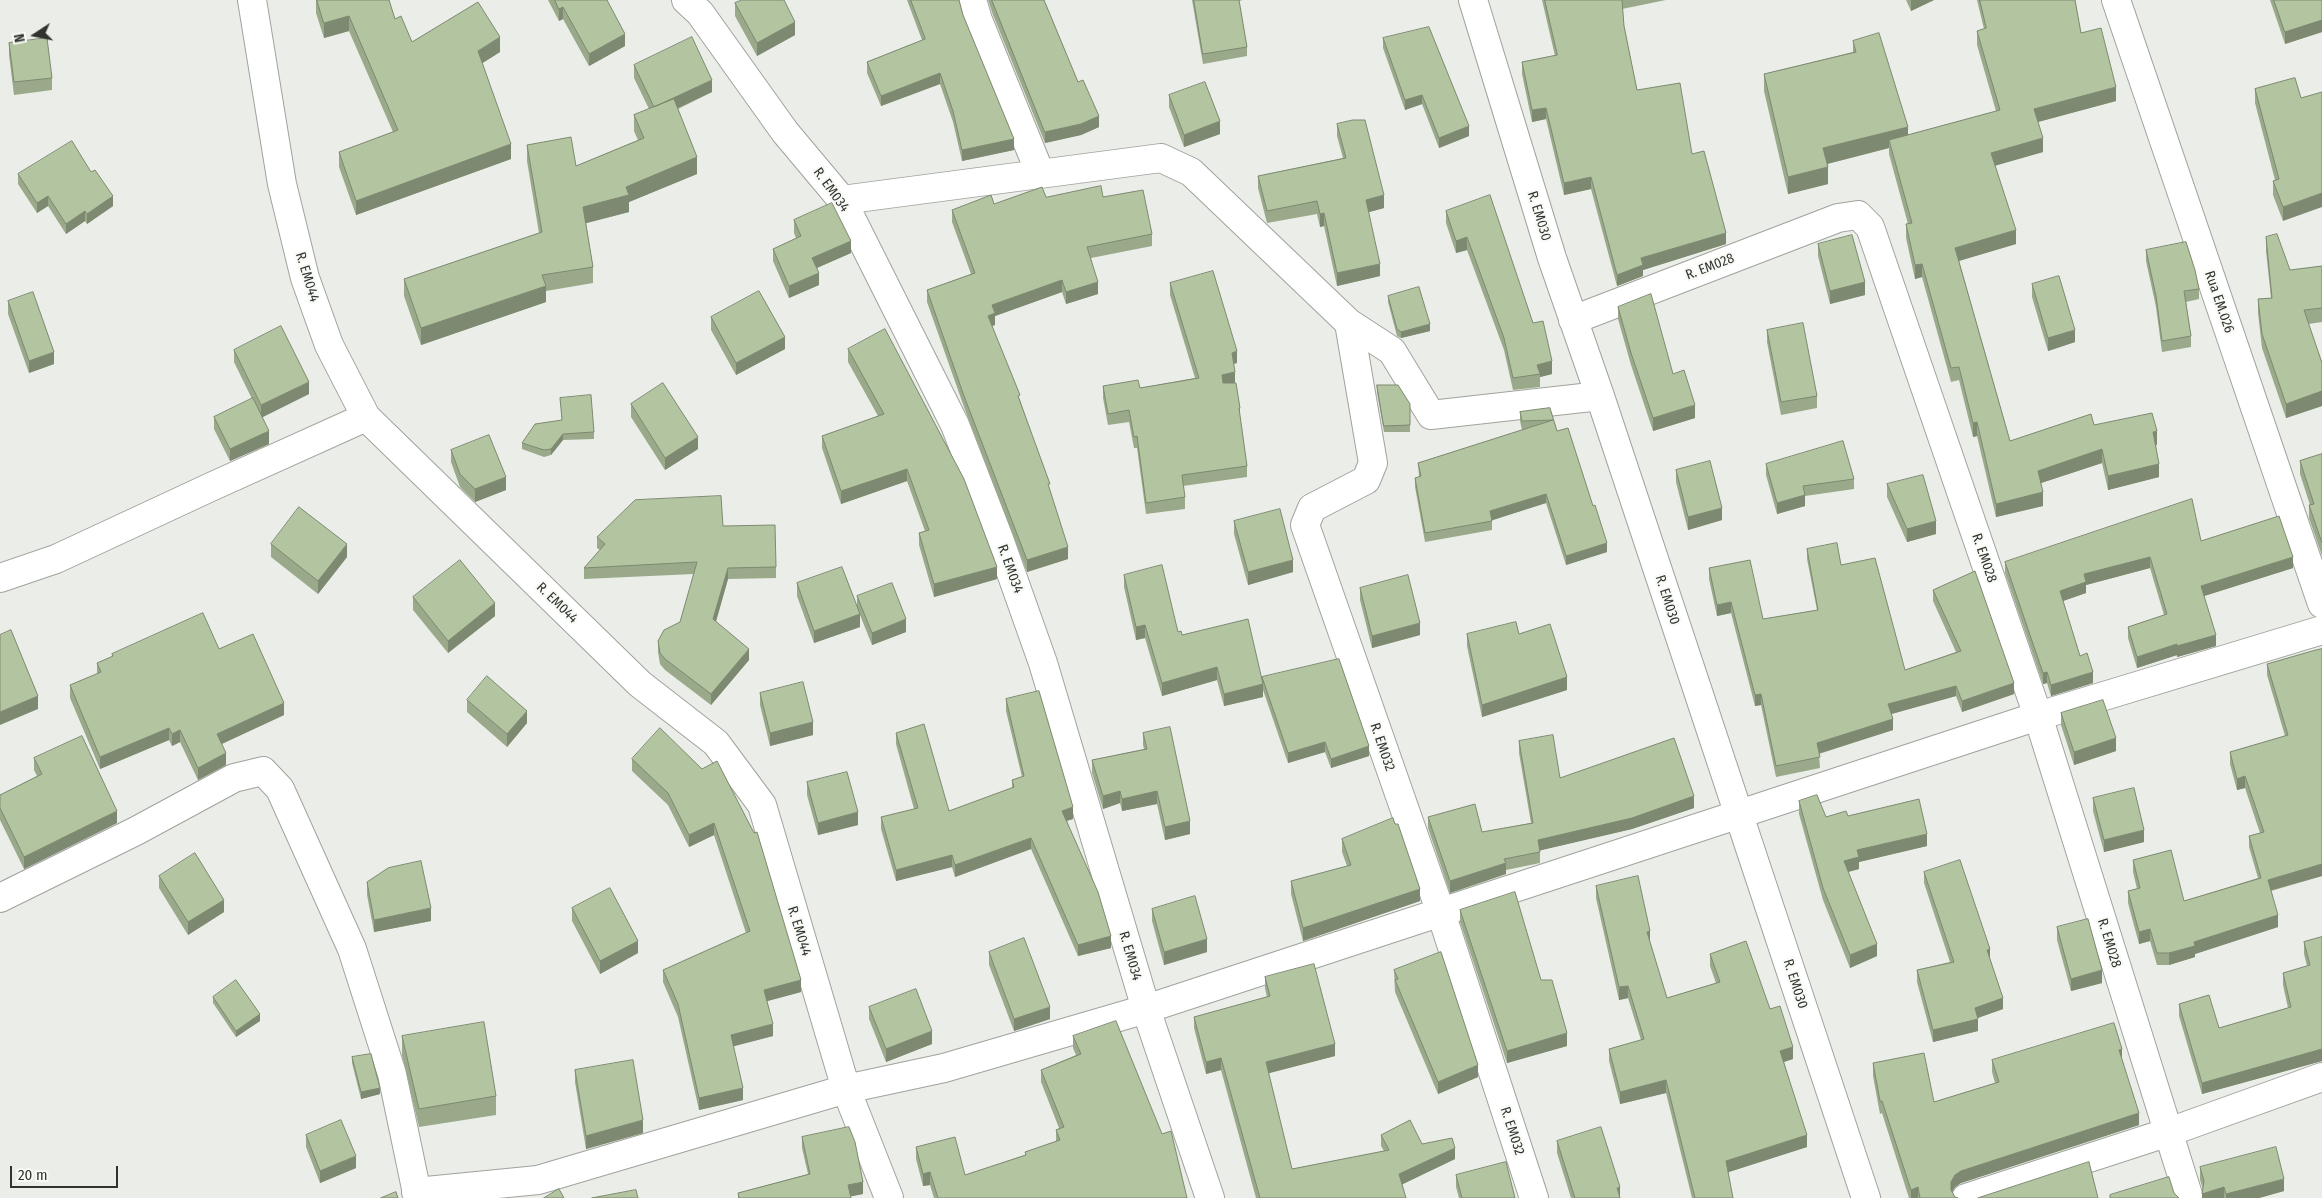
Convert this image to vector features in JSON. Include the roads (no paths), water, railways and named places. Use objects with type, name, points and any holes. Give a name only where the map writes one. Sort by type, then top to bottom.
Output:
[{"type":"street","name":"R. EM044","points":[[252,0],[282,184],[305,278],[329,345],[366,417],[640,684],[716,742],[762,805],[846,1089],[889,1198]]},
{"type":"street","points":[[972,0],[978,20],[1040,173]]},
{"type":"street","name":"R. EM030","points":[[1474,0],[1552,258],[1600,396],[1866,1198]]},
{"type":"street","name":"Rua EM.026","points":[[2116,0],[2322,604]]},
{"type":"street","name":"R. EM034","points":[[696,4],[785,132],[842,200],[955,426],[998,536],[1043,663],[1146,1008],[1210,1198]]},
{"type":"street","points":[[842,200],[1161,158],[1191,172],[1349,323],[1392,351],[1431,415],[1600,396]]},
{"type":"street","name":"R. EM028","points":[[1573,320],[1838,218],[1858,215],[1870,227],[2038,716],[2189,1198]]},
{"type":"street","name":"R. EM032","points":[[1349,323],[1373,464],[1366,480],[1312,508],[1305,525],[1440,913],[1534,1198]]},
{"type":"street","points":[[0,578],[56,559],[366,417]]},
{"type":"street","points":[[0,898],[136,832],[234,778],[263,771],[280,789],[352,948],[392,1074],[417,1195],[538,1180],[846,1089],[944,1068],[1146,1008],[2038,716],[2322,630]]},
{"type":"street","points":[[1966,1198],[2169,1132],[2322,1077]]}]
